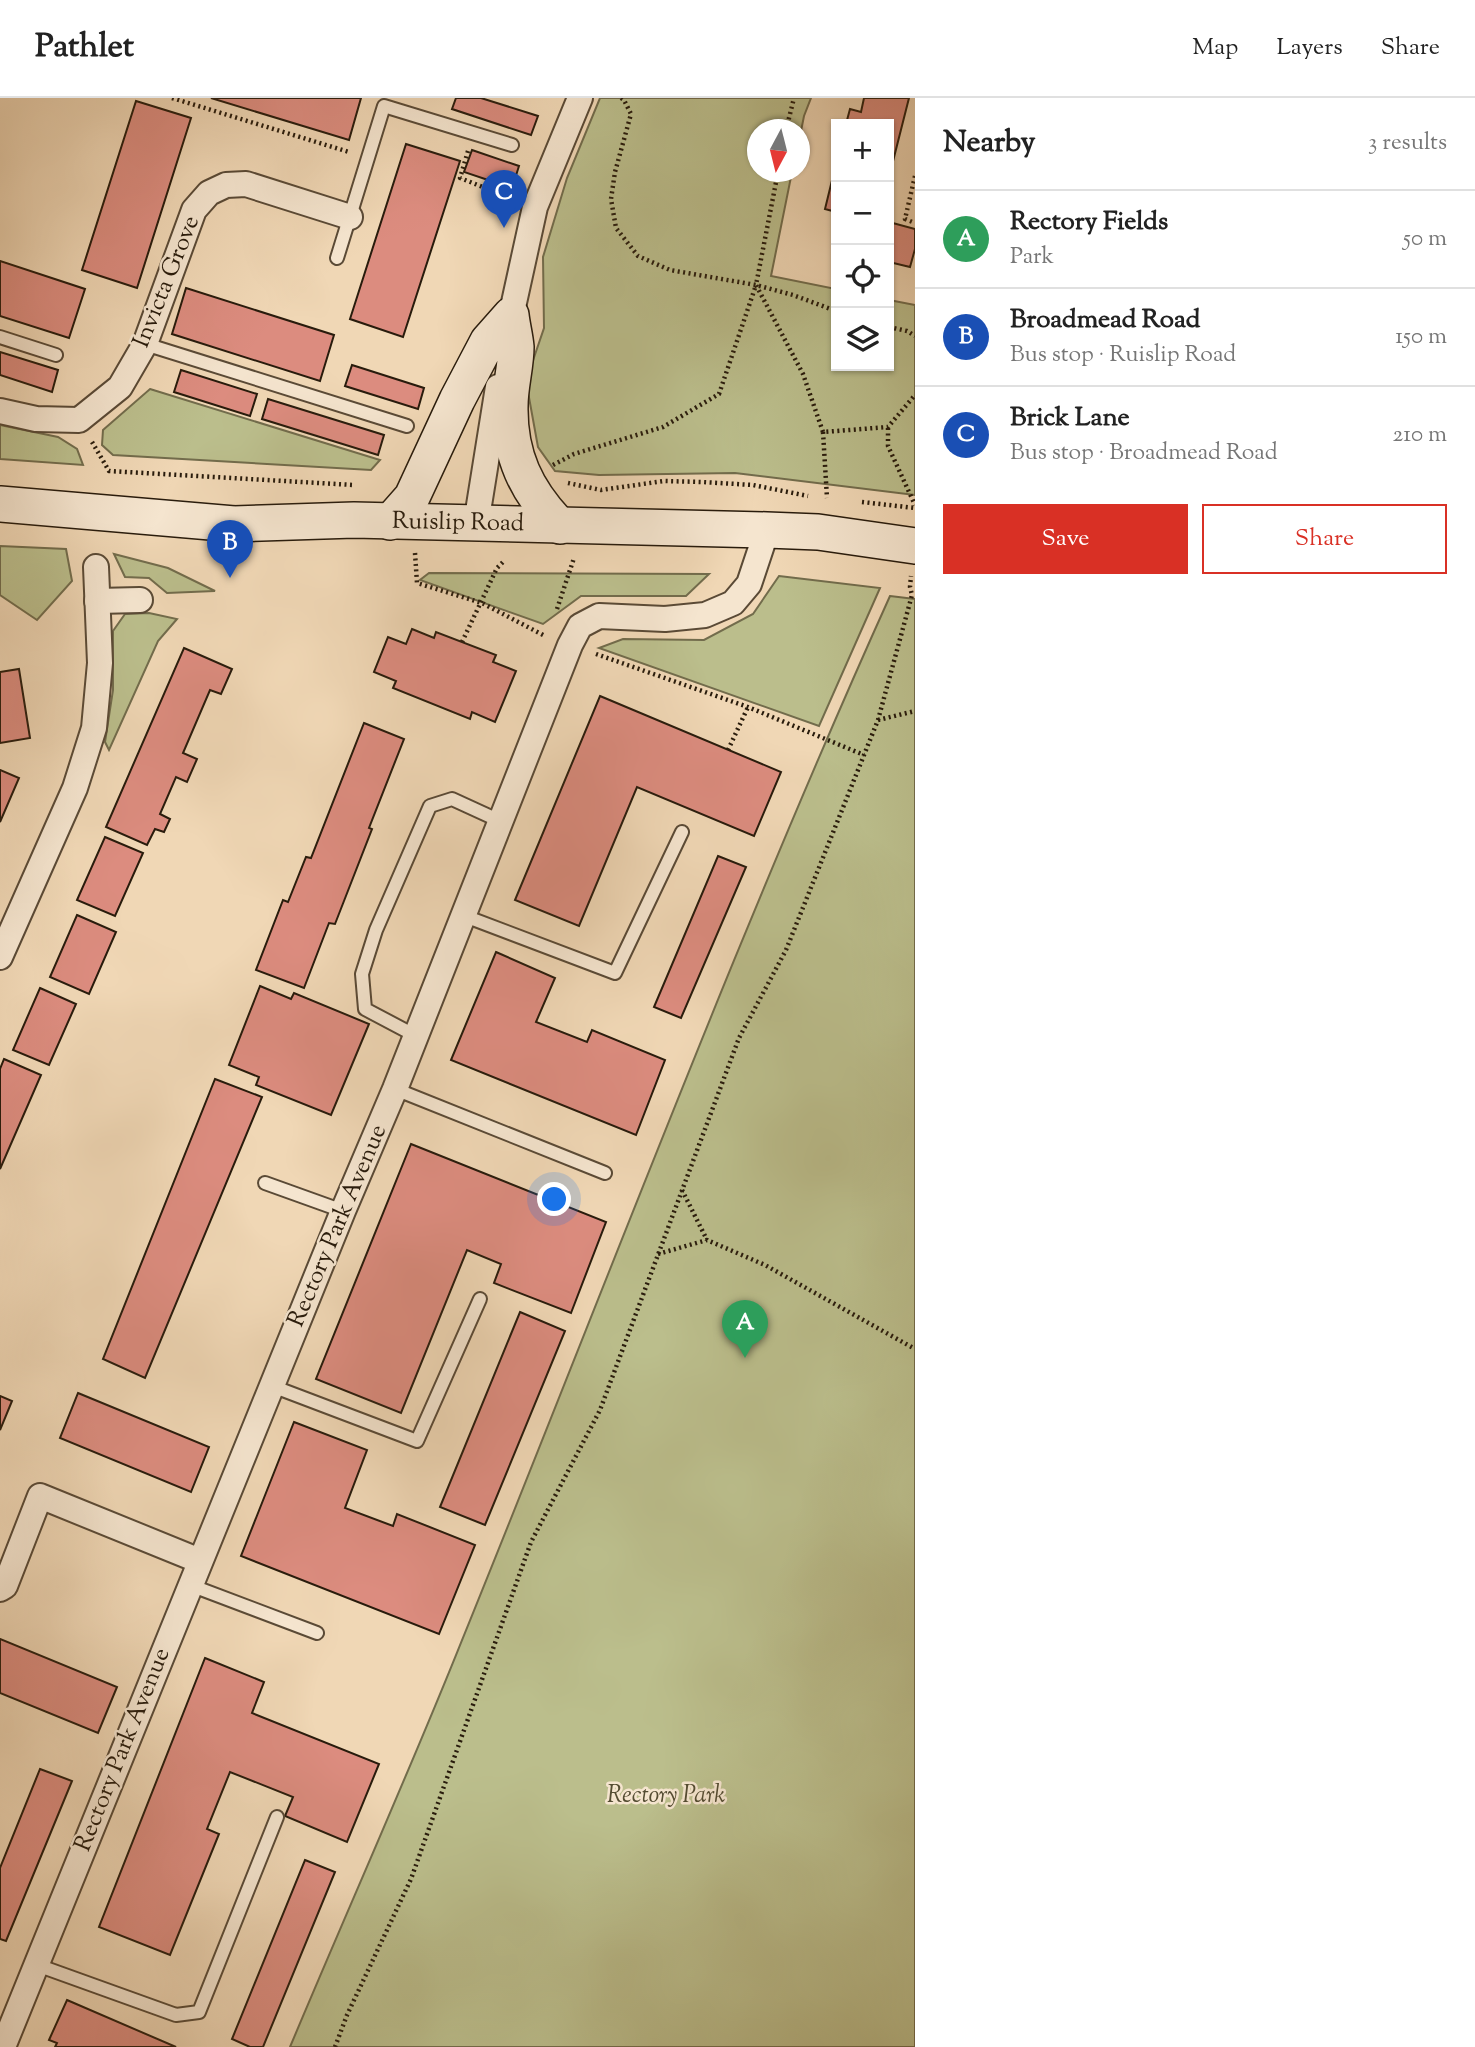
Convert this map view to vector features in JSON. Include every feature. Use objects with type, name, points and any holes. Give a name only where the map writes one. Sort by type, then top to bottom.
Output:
[{"type":"main road","points":[[402,522],[457,400],[488,341],[511,315]]},
{"type":"main road","points":[[511,315],[516,346],[510,407],[513,445],[519,470],[539,505],[572,526]]},
{"type":"main road","name":"Ruislip Road","points":[[0,504],[234,524],[354,520],[818,532],[915,546]]},
{"type":"street","points":[[476,524],[511,315],[535,207],[580,98]]},
{"type":"street","name":"Invicta Grove","points":[[79,420],[120,387],[145,344],[194,210],[209,193],[226,186],[246,184],[350,217]]},
{"type":"street","points":[[0,411],[36,419],[79,420]]},
{"type":"street","name":"Rectory Park Avenue","points":[[3,2047],[395,1090],[570,645],[580,626],[599,615],[664,620],[705,615],[733,603],[749,584],[767,530]]},
{"type":"street","points":[[0,957],[75,788],[94,728],[100,663],[96,567]]},
{"type":"street","points":[[97,601],[140,600]]},
{"type":"street","points":[[0,1589],[5,1586],[40,1496],[200,1561]]},
{"type":"lane","points":[[337,258],[384,106],[512,145]]},
{"type":"lane","points":[[0,337],[56,355]]},
{"type":"lane","points":[[145,344],[407,426]]},
{"type":"lane","points":[[416,1037],[365,1009],[362,974],[376,930],[430,806],[452,799],[500,821]]},
{"type":"lane","points":[[462,915],[615,973],[682,832]]},
{"type":"lane","points":[[395,1090],[605,1173]]},
{"type":"lane","points":[[265,1183],[343,1212]]},
{"type":"lane","points":[[272,1386],[416,1441],[480,1299]]},
{"type":"lane","points":[[190,1585],[317,1633]]},
{"type":"lane","points":[[37,1965],[176,2015],[199,2012],[276,1817]]},
{"type":"path","points":[[172,98],[368,158]]},
{"type":"path","points":[[621,98],[631,114],[615,172],[611,199],[616,228],[638,256],[670,270],[755,285],[831,309]]},
{"type":"path","points":[[789,119],[794,98]]},
{"type":"path","points":[[473,134],[460,178],[535,207]]},
{"type":"path","points":[[915,176],[905,219],[915,223]]},
{"type":"path","points":[[548,468],[574,454],[663,427],[719,394],[755,285],[776,182]]},
{"type":"path","points":[[755,285],[803,374],[823,432],[827,498]]},
{"type":"path","points":[[894,328],[915,336]]},
{"type":"path","points":[[852,501],[915,507],[888,446],[888,428],[915,395]]},
{"type":"path","points":[[79,420],[109,471],[355,485]]},
{"type":"path","points":[[823,432],[888,428]]},
{"type":"path","points":[[562,480],[569,484],[601,490],[664,481],[753,485],[796,495],[840,500]]},
{"type":"path","points":[[402,522],[417,583],[482,603],[547,636],[748,707],[864,755]]},
{"type":"path","points":[[556,612],[572,526]]},
{"type":"path","points":[[462,642],[497,568],[504,561]]},
{"type":"path","points":[[335,2047],[347,2015],[411,1879],[531,1542],[600,1410],[738,1038],[786,950],[878,720],[912,595],[910,587]]},
{"type":"path","points":[[728,750],[748,707]]},
{"type":"path","points":[[878,720],[915,711]]},
{"type":"path","points":[[682,1190],[707,1240]]},
{"type":"path","points":[[658,1254],[707,1240],[765,1265],[915,1349]]},
{"type":"green space","points":[[600,98],[811,98],[803,119],[747,119],[747,182],[790,182],[771,276],[831,288],[831,371],[894,371],[894,301],[915,305],[915,495],[735,473],[599,475],[555,471],[538,447],[526,381],[544,328],[543,257],[567,178]]},
{"type":"green space","points":[[150,389],[380,460],[371,470],[113,455],[102,445],[103,430]]},
{"type":"green space","points":[[0,425],[58,437],[77,449],[83,465],[0,459]]},
{"type":"green space","points":[[0,546],[66,549],[72,581],[37,620],[0,595]]},
{"type":"green space","points":[[114,554],[168,568],[215,591],[167,593],[149,578],[125,577]]},
{"type":"green space","points":[[429,573],[709,574],[686,596],[581,596],[543,624],[420,580]]},
{"type":"green space","points":[[779,576],[880,588],[819,726],[599,648],[623,639],[704,640],[753,614]]},
{"type":"green space","name":"Rectory Park","points":[[890,596],[915,599],[915,2047],[290,2047],[456,1655],[776,858]]},
{"type":"green space","points":[[149,613],[177,619],[158,641],[109,750],[105,742],[113,690],[113,631],[125,614]]},
{"type":"building","points":[[211,98],[361,98],[349,140]]},
{"type":"building","points":[[456,98],[481,98],[538,116],[531,135],[452,109]]},
{"type":"building","points":[[864,98],[909,98],[894,157],[894,119],[847,119],[850,109],[861,112]]},
{"type":"building","points":[[136,101],[191,118],[137,288],[82,270]]},
{"type":"building","points":[[406,144],[460,161],[403,337],[350,319]]},
{"type":"building","points":[[472,150],[519,166],[512,188],[464,172]]},
{"type":"building","points":[[831,184],[831,211],[825,209]]},
{"type":"building","points":[[894,223],[915,229],[915,249],[910,267],[894,263]]},
{"type":"building","points":[[0,261],[85,289],[69,338],[0,316]]},
{"type":"building","points":[[186,288],[334,335],[320,381],[172,334]]},
{"type":"building","points":[[0,352],[58,370],[52,392],[0,375]]},
{"type":"building","points":[[352,365],[424,388],[418,409],[345,386]]},
{"type":"building","points":[[181,370],[257,394],[250,416],[174,392]]},
{"type":"building","points":[[268,399],[384,435],[378,455],[262,419]]},
{"type":"building","points":[[412,629],[434,638],[436,632],[496,655],[493,662],[516,671],[495,722],[472,712],[470,719],[393,688],[396,681],[374,672],[388,637],[406,644]]},
{"type":"building","points":[[184,648],[232,669],[221,694],[210,690],[183,753],[197,759],[187,782],[176,777],[160,814],[170,819],[164,832],[155,829],[147,845],[106,827]]},
{"type":"building","points":[[19,669],[30,738],[0,743],[0,672]]},
{"type":"building","points":[[600,696],[781,772],[754,836],[637,787],[579,926],[515,900]]},
{"type":"building","points":[[364,723],[404,739],[335,924],[329,923],[304,988],[256,970],[283,900],[288,902],[306,857],[311,858]]},
{"type":"building","points":[[0,770],[19,778],[0,822]]},
{"type":"building","points":[[105,837],[143,853],[115,916],[77,900]]},
{"type":"building","points":[[718,856],[746,867],[681,1018],[654,1007]]},
{"type":"building","points":[[77,915],[116,932],[89,994],[50,977]]},
{"type":"building","points":[[496,952],[555,978],[536,1022],[587,1042],[592,1030],[665,1060],[636,1135],[451,1060]]},
{"type":"building","points":[[260,986],[291,999],[294,993],[369,1024],[331,1115],[256,1085],[259,1077],[229,1065]]},
{"type":"building","points":[[40,988],[76,1004],[49,1065],[13,1050]]},
{"type":"building","points":[[4,1059],[41,1075],[0,1169],[0,1069]]},
{"type":"building","points":[[215,1079],[262,1097],[145,1378],[103,1359]]},
{"type":"building","points":[[411,1144],[606,1222],[571,1313],[494,1283],[501,1264],[467,1250],[401,1413],[316,1379]]},
{"type":"building","points":[[520,1312],[565,1331],[485,1525],[440,1507]]},
{"type":"building","points":[[78,1393],[209,1447],[191,1492],[60,1438]]},
{"type":"building","points":[[0,1396],[12,1401],[0,1430]]},
{"type":"building","points":[[294,1422],[367,1450],[345,1508],[393,1526],[397,1514],[475,1545],[439,1634],[241,1556]]},
{"type":"building","points":[[0,1639],[117,1687],[98,1733],[0,1693]]},
{"type":"building","points":[[205,1658],[264,1682],[252,1713],[379,1764],[347,1842],[285,1816],[293,1797],[230,1772],[207,1829],[219,1834],[170,1955],[99,1927]]},
{"type":"building","points":[[40,1769],[72,1781],[6,1941],[0,1939],[0,1868]]},
{"type":"building","points":[[305,1860],[335,1872],[263,2047],[250,2047],[232,2039]]},
{"type":"building","points":[[67,2000],[176,2047],[55,2047],[57,2043],[49,2040]]},
{"type":"place","name":"Brick Lane","points":[[504,228]]},
{"type":"place","name":"Broadmead Road","points":[[230,578]]},
{"type":"place","name":"Rectory Fields","points":[[745,1358]]}]
